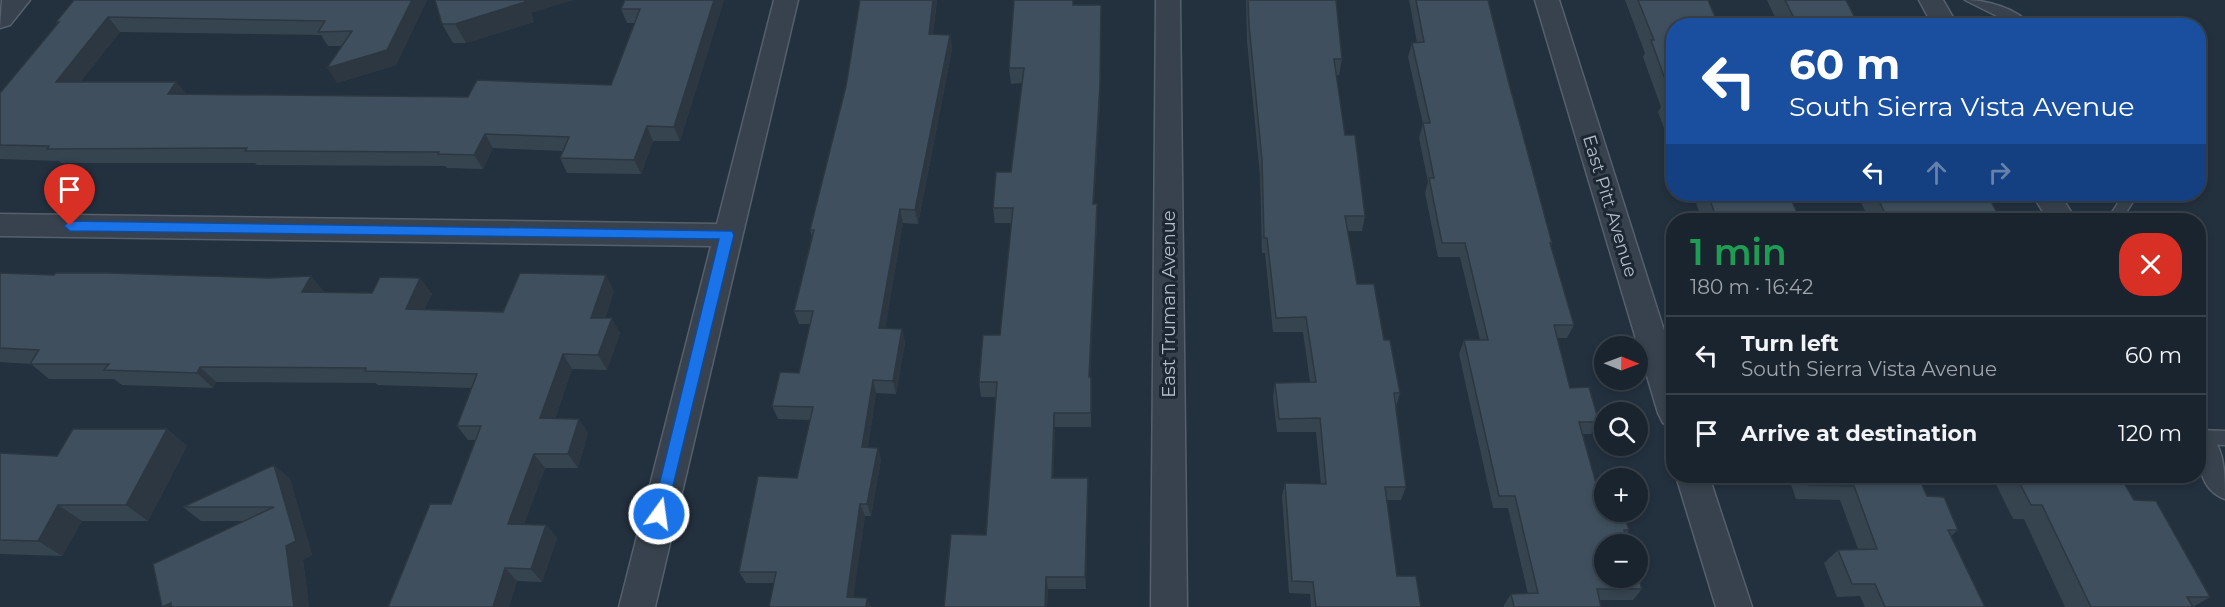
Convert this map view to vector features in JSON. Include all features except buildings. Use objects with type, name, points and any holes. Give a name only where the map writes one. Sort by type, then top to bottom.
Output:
[{"type":"street","points":[[0,19],[16,0]]},
{"type":"street","points":[[637,607],[786,0]]},
{"type":"street","name":"East Truman Avenue","points":[[1168,0],[1170,607]]},
{"type":"street","name":"East Pitt Avenue","points":[[1547,0],[1666,386]]},
{"type":"street","points":[[1931,0],[1941,18]]},
{"type":"street","points":[[0,225],[727,235]]},
{"type":"street","points":[[2206,453],[2225,484]]},
{"type":"street","points":[[1695,483],[1734,607]]},
{"type":"lane","points":[[1971,0],[2016,18]]},
{"type":"lane","points":[[2206,437],[2225,438]]},
{"type":"route","points":[[70,226],[727,235],[659,514]]}]
